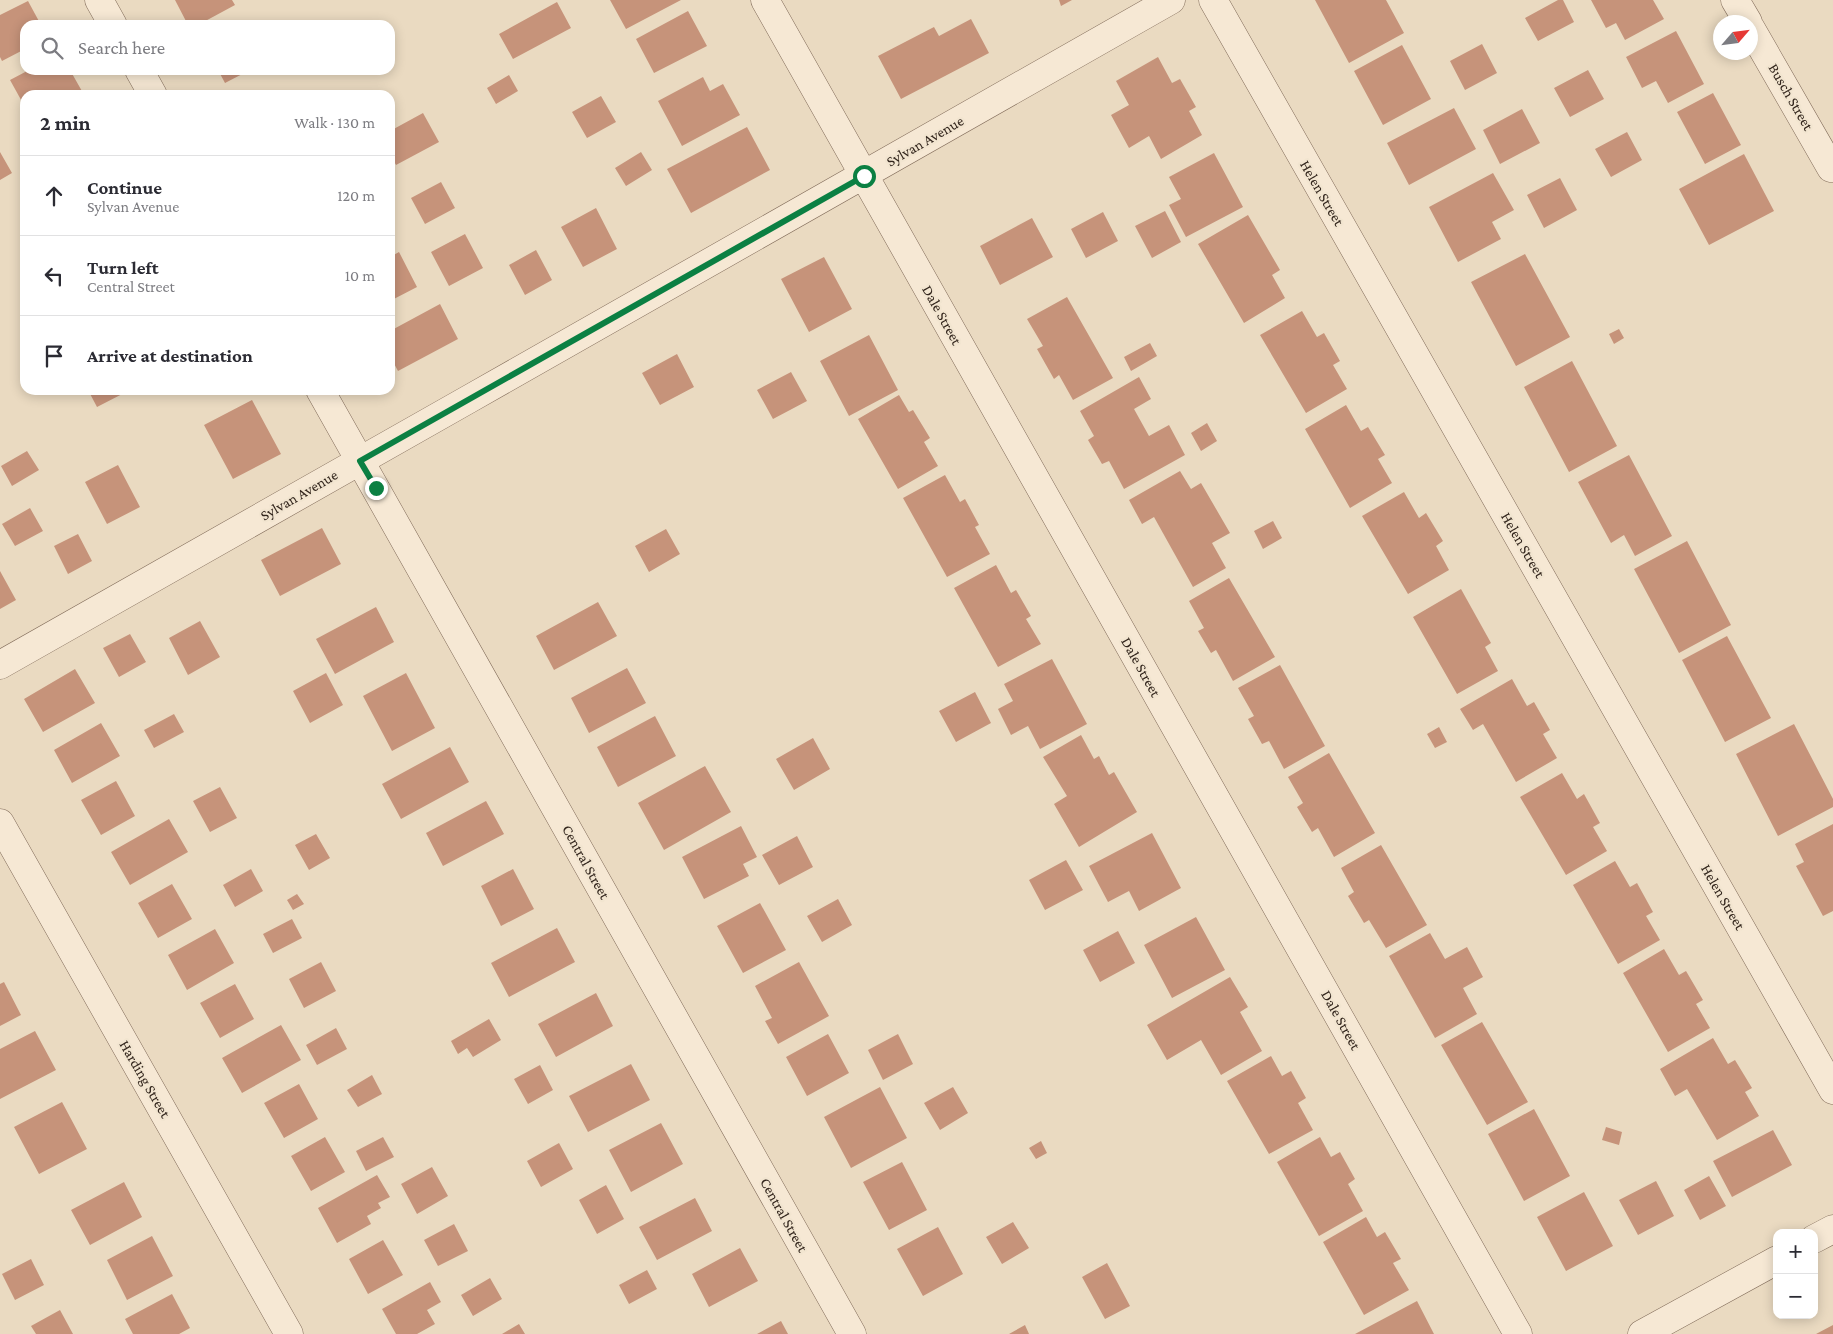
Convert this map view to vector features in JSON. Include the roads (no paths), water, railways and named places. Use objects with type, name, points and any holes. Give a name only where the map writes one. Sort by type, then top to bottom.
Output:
[{"type":"street","points":[[99,0],[110,20]]},
{"type":"street","name":"Dale Street","points":[[765,0],[1518,1334]]},
{"type":"street","name":"Sylvan Avenue","points":[[0,665],[1171,0]]},
{"type":"street","name":"Helen Street","points":[[1213,0],[1833,1090]]},
{"type":"street","points":[[1735,0],[1744,15]]},
{"type":"street","name":"Busch Street","points":[[1758,41],[1832,168]]},
{"type":"street","points":[[142,75],[150,90]]},
{"type":"street","name":"Central Street","points":[[323,395],[852,1334]]},
{"type":"street","name":"Harding Street","points":[[0,823],[289,1334]]},
{"type":"street","points":[[1818,1237],[1833,1229]]},
{"type":"street","points":[[1642,1334],[1773,1262]]}]
